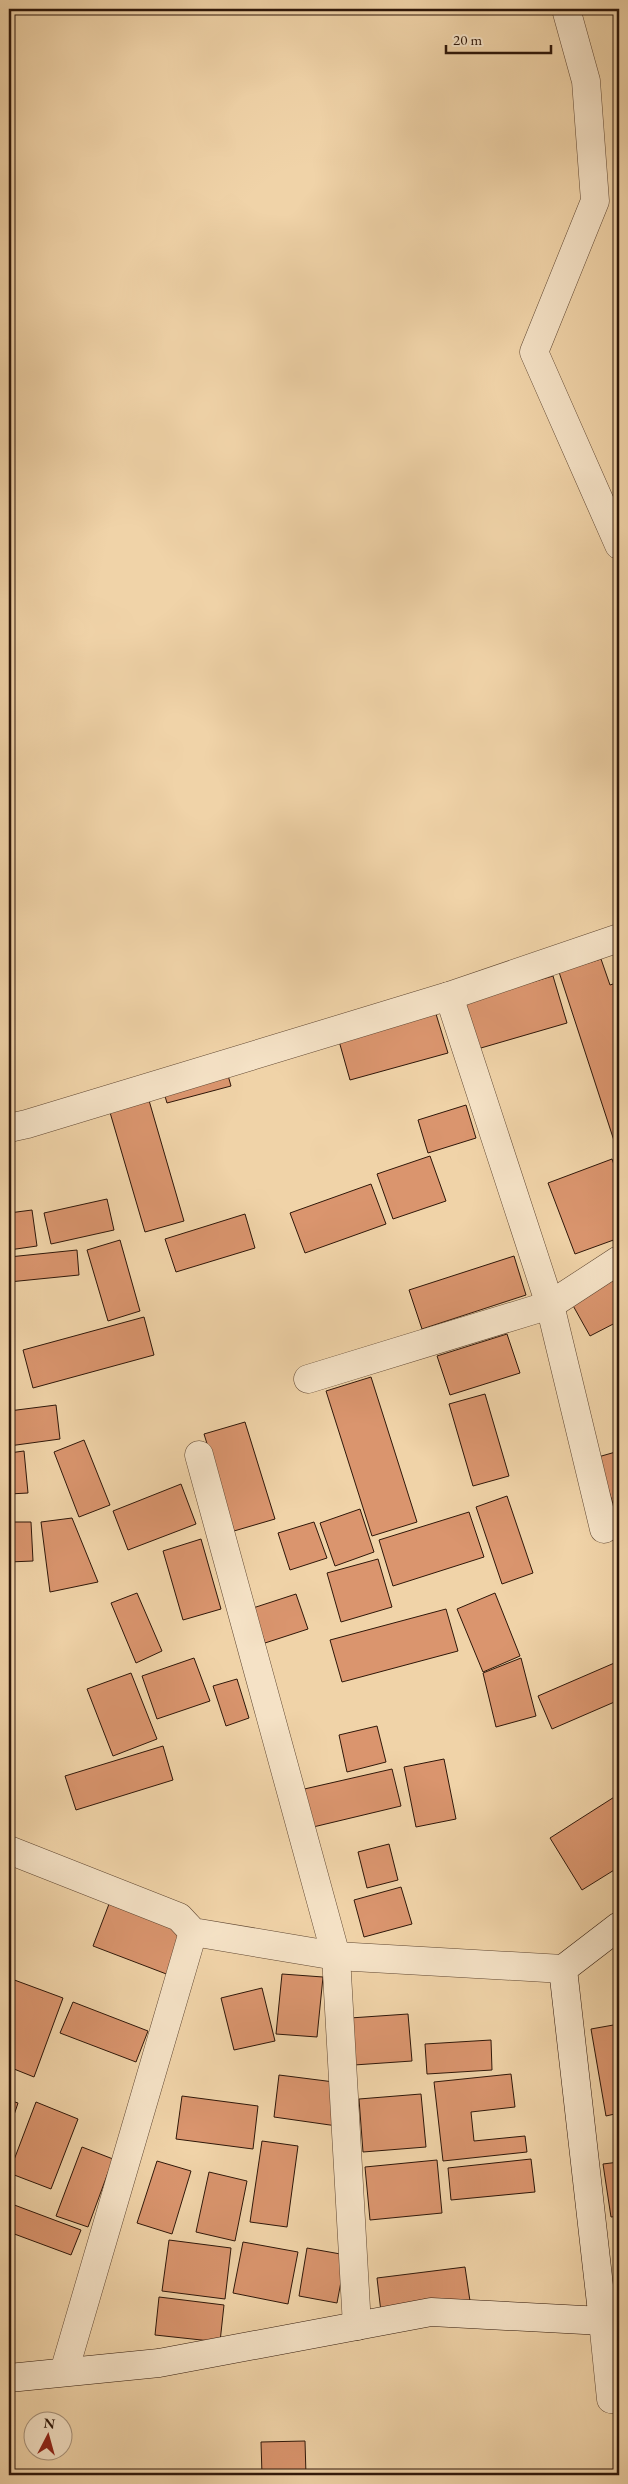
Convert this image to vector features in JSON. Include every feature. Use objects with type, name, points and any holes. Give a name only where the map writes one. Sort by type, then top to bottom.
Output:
[{"type":"street","points":[[566,9],[586,81],[595,201],[534,352],[619,545]]},
{"type":"street","points":[[9,1128],[449,996],[619,938]]},
{"type":"street","points":[[449,996],[550,1305],[604,1529]]},
{"type":"street","points":[[308,1379],[550,1305],[619,1260]]},
{"type":"street","points":[[199,1455],[336,1956],[357,2326]]},
{"type":"street","points":[[9,1850],[179,1917],[193,1932],[336,1956],[563,1969],[619,1926]]},
{"type":"street","points":[[64,2372],[193,1932]]},
{"type":"street","points":[[563,1969],[611,2399],[619,2399]]},
{"type":"street","points":[[9,2378],[159,2363],[431,2312],[603,2321]]},
{"type":"building","points":[[601,959],[610,985],[619,982],[619,1156],[559,972]]},
{"type":"building","points":[[553,976],[567,1023],[474,1050],[460,1003]]},
{"type":"building","points":[[436,1014],[448,1053],[350,1080],[339,1041]]},
{"type":"building","points":[[226,1068],[231,1086],[167,1103],[162,1086]]},
{"type":"building","points":[[148,1097],[184,1221],[145,1232],[109,1109]]},
{"type":"building","points":[[466,1105],[476,1138],[428,1153],[418,1120]]},
{"type":"building","points":[[430,1156],[446,1201],[393,1219],[377,1174]]},
{"type":"building","points":[[612,1159],[619,1179],[619,1238],[575,1254],[548,1183]]},
{"type":"building","points":[[371,1184],[386,1224],[305,1253],[290,1213]]},
{"type":"building","points":[[107,1199],[114,1230],[51,1244],[44,1213]]},
{"type":"building","points":[[32,1210],[37,1246],[9,1250],[9,1213]]},
{"type":"building","points":[[245,1214],[255,1248],[176,1272],[165,1239]]},
{"type":"building","points":[[120,1240],[140,1311],[108,1321],[87,1250]]},
{"type":"building","points":[[77,1250],[79,1275],[9,1282],[9,1257]]},
{"type":"building","points":[[514,1256],[526,1295],[422,1329],[409,1290]]},
{"type":"building","points":[[619,1276],[619,1321],[590,1336],[571,1302]]},
{"type":"building","points":[[144,1317],[154,1355],[33,1388],[23,1350]]},
{"type":"building","points":[[507,1334],[520,1373],[450,1395],[437,1356]]},
{"type":"building","points":[[371,1377],[417,1522],[372,1536],[326,1391]]},
{"type":"building","points":[[485,1394],[509,1476],[473,1486],[449,1404]]},
{"type":"building","points":[[56,1405],[60,1439],[9,1446],[9,1411]]},
{"type":"building","points":[[245,1422],[275,1519],[234,1531],[204,1434]]},
{"type":"building","points":[[84,1440],[110,1505],[79,1517],[54,1452]]},
{"type":"building","points":[[24,1451],[28,1493],[9,1494],[9,1453]]},
{"type":"building","points":[[619,1451],[619,1523],[598,1457]]},
{"type":"building","points":[[181,1484],[196,1524],[128,1550],[113,1511]]},
{"type":"building","points":[[507,1496],[533,1573],[502,1584],[476,1507]]},
{"type":"building","points":[[360,1509],[374,1552],[335,1566],[320,1523]]},
{"type":"building","points":[[469,1512],[484,1557],[393,1586],[379,1540]]},
{"type":"building","points":[[72,1518],[98,1582],[50,1592],[41,1522]]},
{"type":"building","points":[[9,1522],[31,1522],[33,1561],[9,1562]]},
{"type":"building","points":[[314,1522],[327,1558],[290,1570],[278,1533]]},
{"type":"building","points":[[201,1539],[221,1609],[183,1620],[163,1551]]},
{"type":"building","points":[[378,1559],[392,1607],[341,1622],[327,1573]]},
{"type":"building","points":[[137,1593],[162,1651],[136,1663],[111,1603]]},
{"type":"building","points":[[495,1593],[520,1656],[483,1672],[457,1609]]},
{"type":"building","points":[[296,1594],[308,1629],[265,1643],[253,1608]]},
{"type":"building","points":[[446,1609],[458,1651],[342,1682],[330,1640]]},
{"type":"building","points":[[194,1658],[210,1701],[157,1719],[142,1676]]},
{"type":"building","points":[[521,1658],[536,1716],[496,1727],[483,1673]]},
{"type":"building","points":[[619,1661],[619,1700],[552,1729],[538,1696]]},
{"type":"building","points":[[131,1673],[157,1739],[113,1756],[87,1689]]},
{"type":"building","points":[[237,1679],[249,1718],[226,1726],[213,1686]]},
{"type":"building","points":[[377,1726],[386,1762],[347,1772],[339,1735]]},
{"type":"building","points":[[163,1746],[173,1780],[76,1810],[65,1776]]},
{"type":"building","points":[[444,1759],[456,1819],[416,1827],[404,1767]]},
{"type":"building","points":[[392,1769],[401,1806],[309,1828],[300,1790]]},
{"type":"building","points":[[619,1794],[619,1867],[582,1890],[550,1838]]},
{"type":"building","points":[[389,1844],[398,1880],[367,1888],[358,1852]]},
{"type":"building","points":[[401,1887],[412,1924],[364,1937],[354,1900]]},
{"type":"building","points":[[109,1904],[185,1933],[169,1975],[93,1946]]},
{"type":"building","points":[[282,1974],[323,1977],[317,2037],[276,2034]]},
{"type":"building","points":[[9,1978],[63,1998],[34,2077],[9,2067]]},
{"type":"building","points":[[262,1988],[275,2041],[234,2050],[221,1998]]},
{"type":"building","points":[[73,2002],[148,2031],[136,2062],[60,2033]]},
{"type":"building","points":[[408,2014],[412,2061],[354,2065],[350,2018]]},
{"type":"building","points":[[619,2024],[619,2113],[606,2116],[591,2029]]},
{"type":"building","points":[[491,2040],[492,2070],[427,2074],[425,2044]]},
{"type":"building","points":[[511,2074],[515,2107],[471,2112],[474,2141],[525,2136],[527,2152],[443,2161],[434,2082]]},
{"type":"building","points":[[279,2075],[342,2083],[337,2126],[274,2117]]},
{"type":"building","points":[[421,2094],[426,2147],[363,2152],[359,2099]]},
{"type":"building","points":[[182,2096],[258,2106],[253,2149],[176,2139]]},
{"type":"building","points":[[9,2100],[18,2103],[9,2130]]},
{"type":"building","points":[[36,2102],[78,2119],[51,2189],[9,2173]]},
{"type":"building","points":[[262,2141],[298,2146],[287,2227],[250,2222]]},
{"type":"building","points":[[82,2147],[113,2159],[88,2227],[56,2216]]},
{"type":"building","points":[[531,2159],[535,2192],[451,2200],[448,2168]]},
{"type":"building","points":[[437,2160],[442,2213],[370,2220],[365,2167]]},
{"type":"building","points":[[157,2161],[191,2171],[172,2234],[137,2223]]},
{"type":"building","points":[[619,2162],[619,2216],[611,2217],[603,2164]]},
{"type":"building","points":[[209,2172],[247,2181],[235,2241],[196,2232]]},
{"type":"building","points":[[9,2203],[81,2230],[71,2255],[9,2232]]},
{"type":"building","points":[[169,2240],[231,2248],[225,2299],[162,2291]]},
{"type":"building","points":[[243,2242],[298,2252],[288,2304],[233,2293]]},
{"type":"building","points":[[307,2248],[346,2255],[337,2303],[299,2296]]},
{"type":"building","points":[[465,2267],[470,2301],[381,2312],[377,2278]]},
{"type":"building","points":[[159,2297],[224,2305],[220,2342],[155,2335]]},
{"type":"building","points":[[305,2441],[306,2475],[262,2475],[261,2442]]}]
